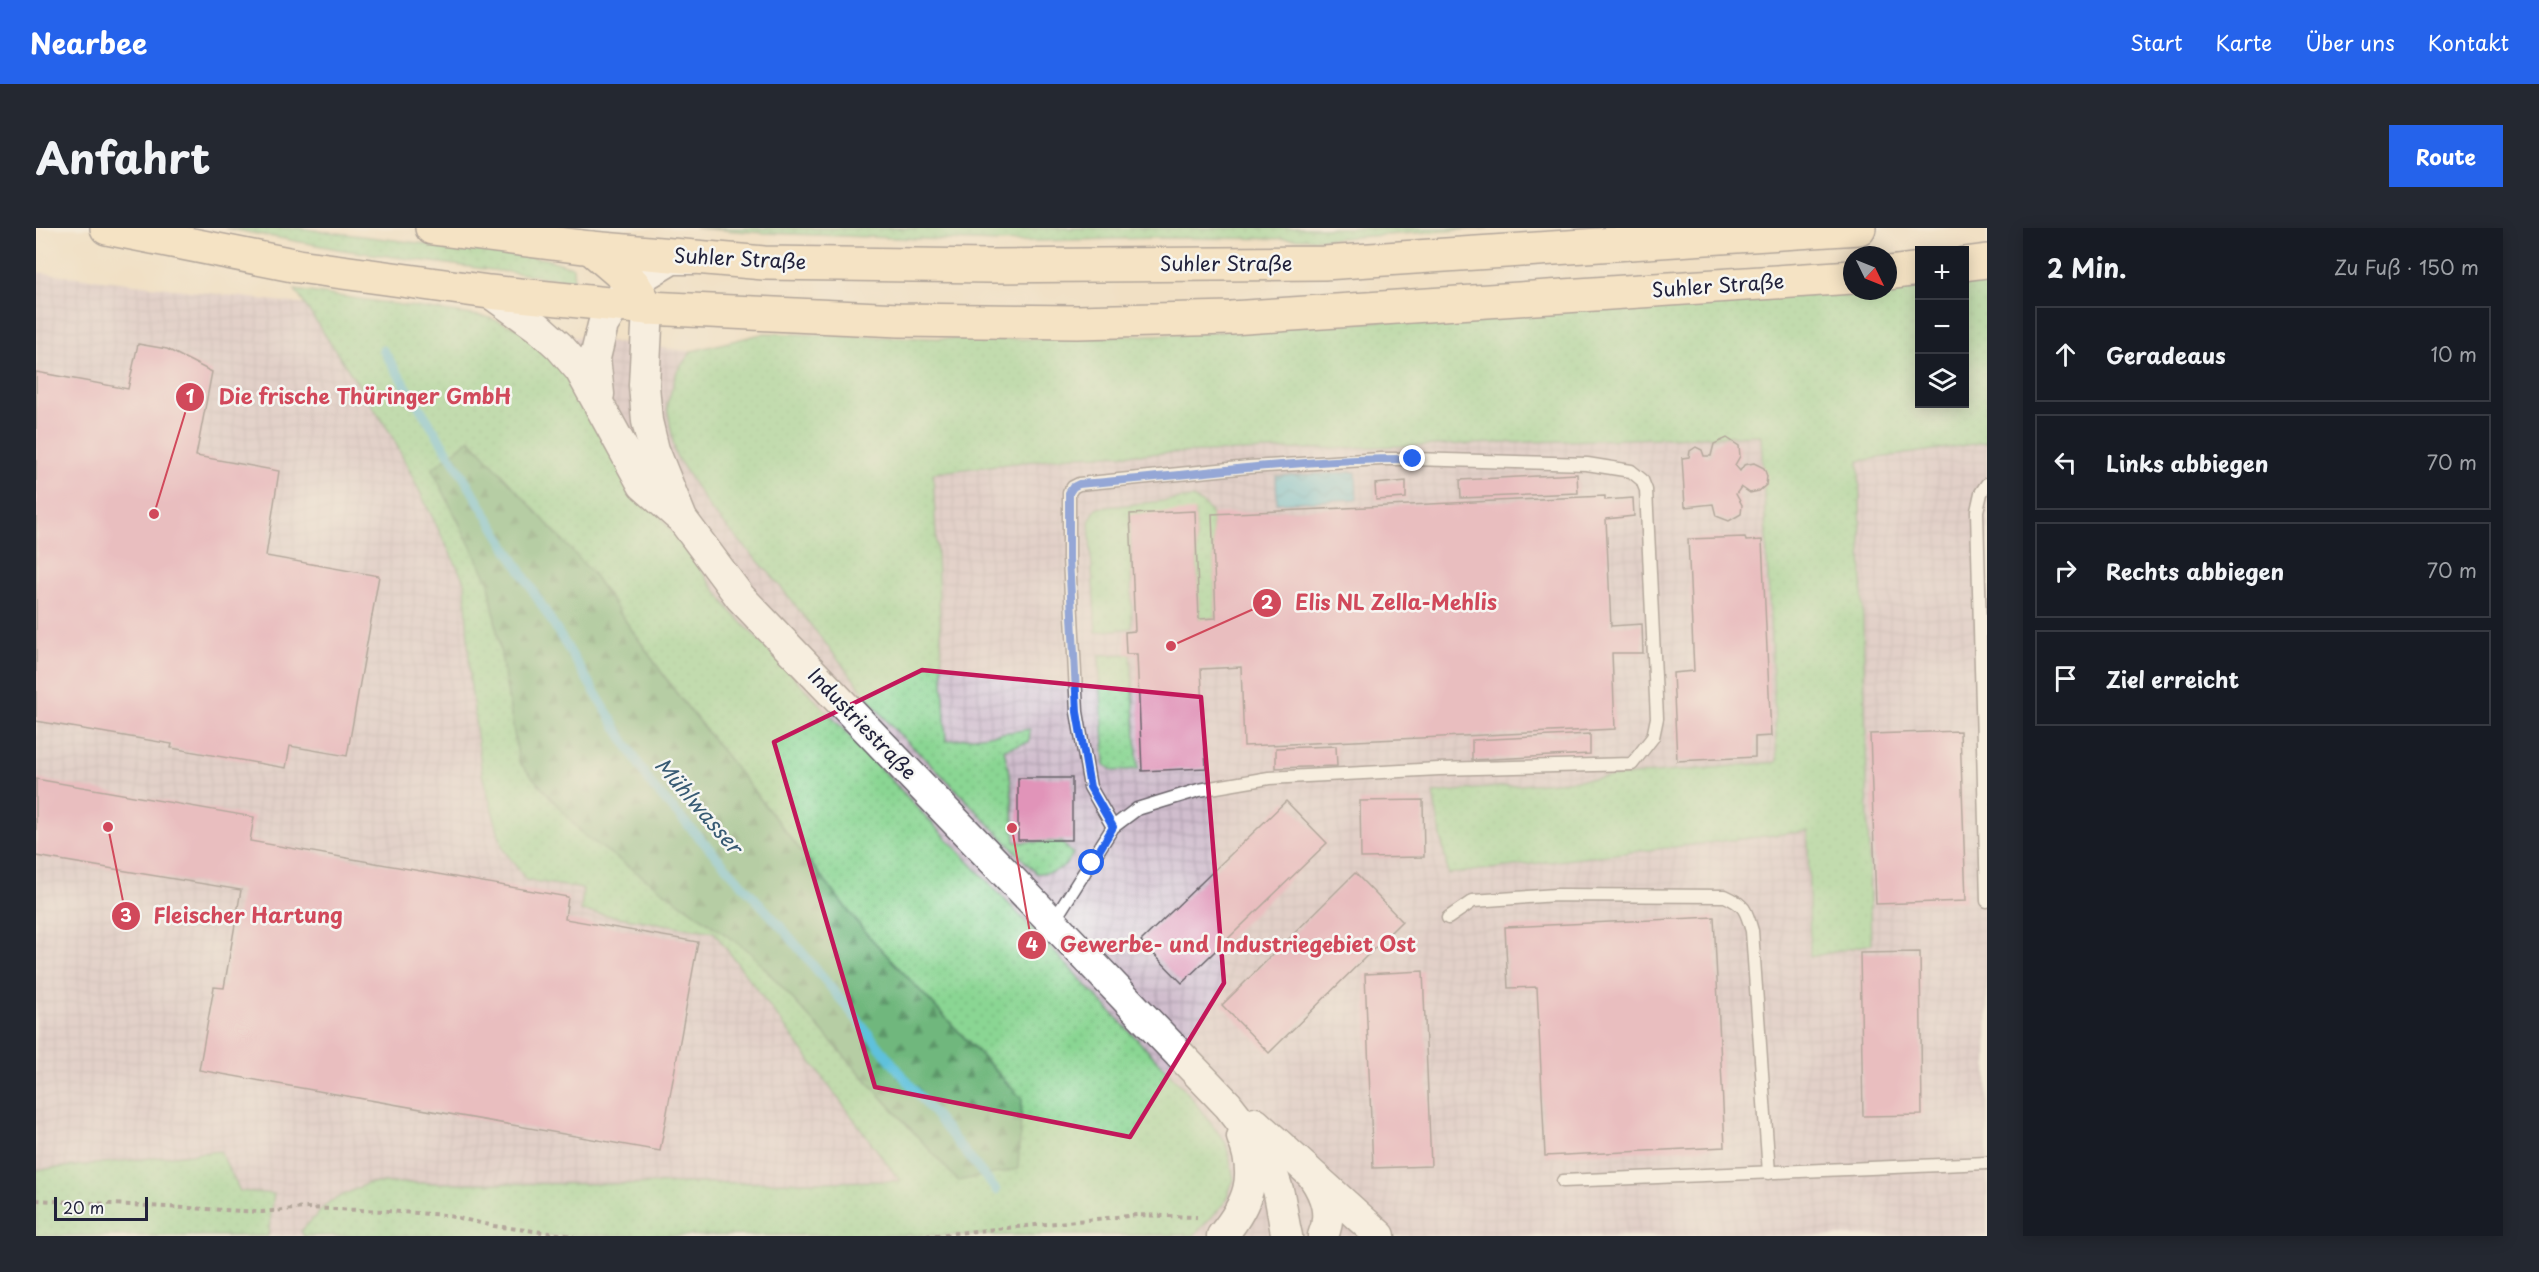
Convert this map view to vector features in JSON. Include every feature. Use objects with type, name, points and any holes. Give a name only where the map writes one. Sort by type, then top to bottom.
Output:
[{"type":"main road","name":"Suhler Straße","points":[[107,228],[298,266],[489,292],[632,299],[888,320],[1101,322],[1231,318],[1843,278]]},
{"type":"main road","name":"Suhler Straße","points":[[432,228],[591,248],[764,263],[965,266],[1324,263],[1859,228]]},
{"type":"main road","points":[[591,248],[632,299]]},
{"type":"main road","points":[[1969,263],[1987,261]]},
{"type":"main road","points":[[1897,272],[1915,270]]},
{"type":"street","points":[[600,404],[595,358],[603,325],[672,259],[702,258]]},
{"type":"street","points":[[489,292],[559,346],[580,370],[643,485],[682,519]]},
{"type":"street","name":"Industriestraße","points":[[632,299],[647,421],[654,450],[682,519],[740,597],[1203,1077],[1244,1125],[1265,1158],[1277,1188],[1287,1236]]},
{"type":"street","name":"Industriestraße","points":[[1203,1077],[1380,1236]]},
{"type":"street","name":"Industriestraße","points":[[1203,1077],[1235,1122],[1250,1159],[1248,1193],[1238,1215],[1213,1227]]},
{"type":"street","name":"Industriestraße","points":[[1310,1173],[1327,1207],[1328,1218],[1323,1236]]},
{"type":"lane","points":[[1053,922],[1113,827],[1137,809],[1199,790],[1269,778],[1439,769],[1632,764],[1653,737],[1657,718],[1646,490],[1642,480],[1631,471],[1587,464],[1402,459],[1249,468],[1079,484],[1073,487],[1069,493],[1069,558],[1077,712],[1090,787],[1113,827]]},
{"type":"lane","points":[[1987,484],[1981,493],[1977,511],[1987,901]]},
{"type":"lane","points":[[1448,918],[1473,901],[1556,895],[1725,896],[1738,902],[1746,911],[1752,931],[1769,1173]]},
{"type":"lane","points":[[1563,1181],[1987,1163]]},
{"type":"path","points":[[36,1200],[262,1212],[305,1208],[421,1213],[444,1215],[494,1226],[574,1236]]},
{"type":"path","points":[[926,1236],[1137,1215],[1213,1227]]},
{"type":"highlighted area","points":[[922,670],[1201,697],[1224,983],[1130,1137],[875,1087],[774,742]]},
{"type":"shaded area","points":[[36,272],[1258,420],[1915,405],[1915,408],[1969,408],[1969,400],[1987,386],[1987,1236],[36,1236]]},
{"type":"green space","points":[[225,228],[298,228],[546,259],[573,267],[574,281],[343,250]]},
{"type":"green space","points":[[695,228],[1489,228],[1327,239],[1156,238],[998,242],[763,233]]},
{"type":"green space","points":[[1987,276],[1987,442],[1859,461],[1871,944],[1810,957],[1808,831],[1448,874],[1433,793],[1777,762],[1761,435],[1073,456],[933,473],[946,741],[1030,729],[1029,742],[1004,749],[1011,782],[1015,842],[1061,842],[1073,854],[1058,870],[1036,873],[948,781],[891,726],[772,576],[710,509],[675,454],[667,405],[677,371],[692,351],[765,333],[990,340],[1180,334],[1843,292],[1843,300],[1897,300],[1897,284],[1915,282],[1915,408],[1969,408],[1969,278]]},
{"type":"green space","points":[[295,290],[487,317],[529,332],[574,366],[625,469],[731,611],[1187,1092],[1226,1143],[1234,1179],[1224,1204],[1194,1235],[304,1236],[301,1231],[329,1202],[368,1183],[624,1184],[900,1181],[714,932],[581,911],[583,889],[526,880],[503,849],[482,774],[470,680],[465,583],[391,434]],"holes":[[[592,573],[674,690],[865,932],[1022,1099],[958,1181],[750,952],[584,835],[519,762],[489,583]]]},
{"type":"green space","points":[[470,439],[592,573],[674,690],[865,932],[1022,1099],[1018,1169],[958,1181],[750,952],[584,835],[519,762],[489,583],[432,469]]},
{"type":"green space","points":[[1192,498],[1204,504],[1212,514],[1216,618],[1199,619],[1195,512],[1130,515],[1132,628],[1096,632],[1089,522],[1096,508]]},
{"type":"green space","points":[[1131,654],[1138,769],[1114,771],[1105,765],[1099,655]]},
{"type":"green space","points":[[220,1151],[240,1191],[274,1194],[268,1236],[36,1236],[36,1170]]},
{"type":"water","points":[[1356,472],[1357,499],[1277,503],[1276,476]]},
{"type":"building","points":[[138,344],[167,349],[212,372],[196,456],[279,471],[266,556],[379,576],[347,756],[290,746],[286,768],[171,748],[172,744],[36,721],[36,372],[128,389]]},
{"type":"building","points":[[1727,438],[1739,446],[1740,456],[1735,465],[1740,471],[1744,465],[1754,463],[1764,468],[1767,476],[1766,485],[1759,491],[1750,493],[1741,487],[1736,494],[1742,505],[1741,514],[1729,521],[1716,516],[1713,504],[1685,507],[1682,458],[1689,457],[1690,451],[1696,447],[1702,450],[1704,456],[1711,456],[1714,444]]},
{"type":"building","points":[[1577,474],[1578,493],[1461,498],[1460,480]]},
{"type":"building","points":[[1406,481],[1406,498],[1376,500],[1375,484]]},
{"type":"building","points":[[1605,496],[1605,500],[1633,498],[1634,516],[1606,519],[1611,626],[1642,624],[1643,653],[1612,653],[1615,729],[1244,746],[1241,667],[1201,669],[1206,768],[1142,771],[1137,654],[1126,654],[1125,632],[1135,631],[1130,514],[1195,511],[1199,619],[1216,618],[1212,514]]},
{"type":"building","points":[[1745,537],[1746,541],[1762,540],[1771,736],[1755,737],[1755,757],[1677,761],[1673,673],[1694,671],[1688,539]]},
{"type":"building","points":[[1960,731],[1966,901],[1876,904],[1870,734]]},
{"type":"building","points":[[1590,734],[1590,754],[1472,760],[1472,740]]},
{"type":"building","points":[[1336,746],[1337,766],[1276,768],[1276,748]]},
{"type":"building","points":[[1018,778],[1072,778],[1072,840],[1018,840]]},
{"type":"building","points":[[36,779],[254,817],[250,841],[568,897],[565,919],[698,942],[660,1151],[199,1070],[214,987],[224,988],[241,890],[36,856]]},
{"type":"building","points":[[1423,800],[1424,857],[1361,858],[1360,801]]},
{"type":"building","points":[[1286,801],[1327,843],[1182,983],[1141,941]]},
{"type":"building","points":[[1355,873],[1402,921],[1269,1053],[1222,1005]]},
{"type":"building","points":[[1714,917],[1725,1147],[1545,1156],[1537,987],[1508,988],[1505,927]]},
{"type":"building","points":[[1920,952],[1922,1115],[1863,1116],[1860,953]]},
{"type":"building","points":[[1423,971],[1431,1166],[1373,1168],[1365,974]]},
{"type":"waterway","name":"Mühlwasser","points":[[383,350],[458,468],[652,786],[784,930],[996,1190]]},
{"type":"place","name":"Die frische Thüringer GmbH","points":[[154,514]]},
{"type":"place","name":"Elis NL Zella-Mehlis","points":[[1171,646]]},
{"type":"place","name":"Fleischer Hartung","points":[[108,827]]},
{"type":"place","name":"Gewerbe- und Industriegebiet Ost","points":[[1012,828]]},
{"type":"route","points":[[1092,863],[1113,827],[1090,787],[1077,712],[1069,558],[1069,493],[1073,487],[1079,484],[1130,478],[1249,468],[1413,459]]}]
